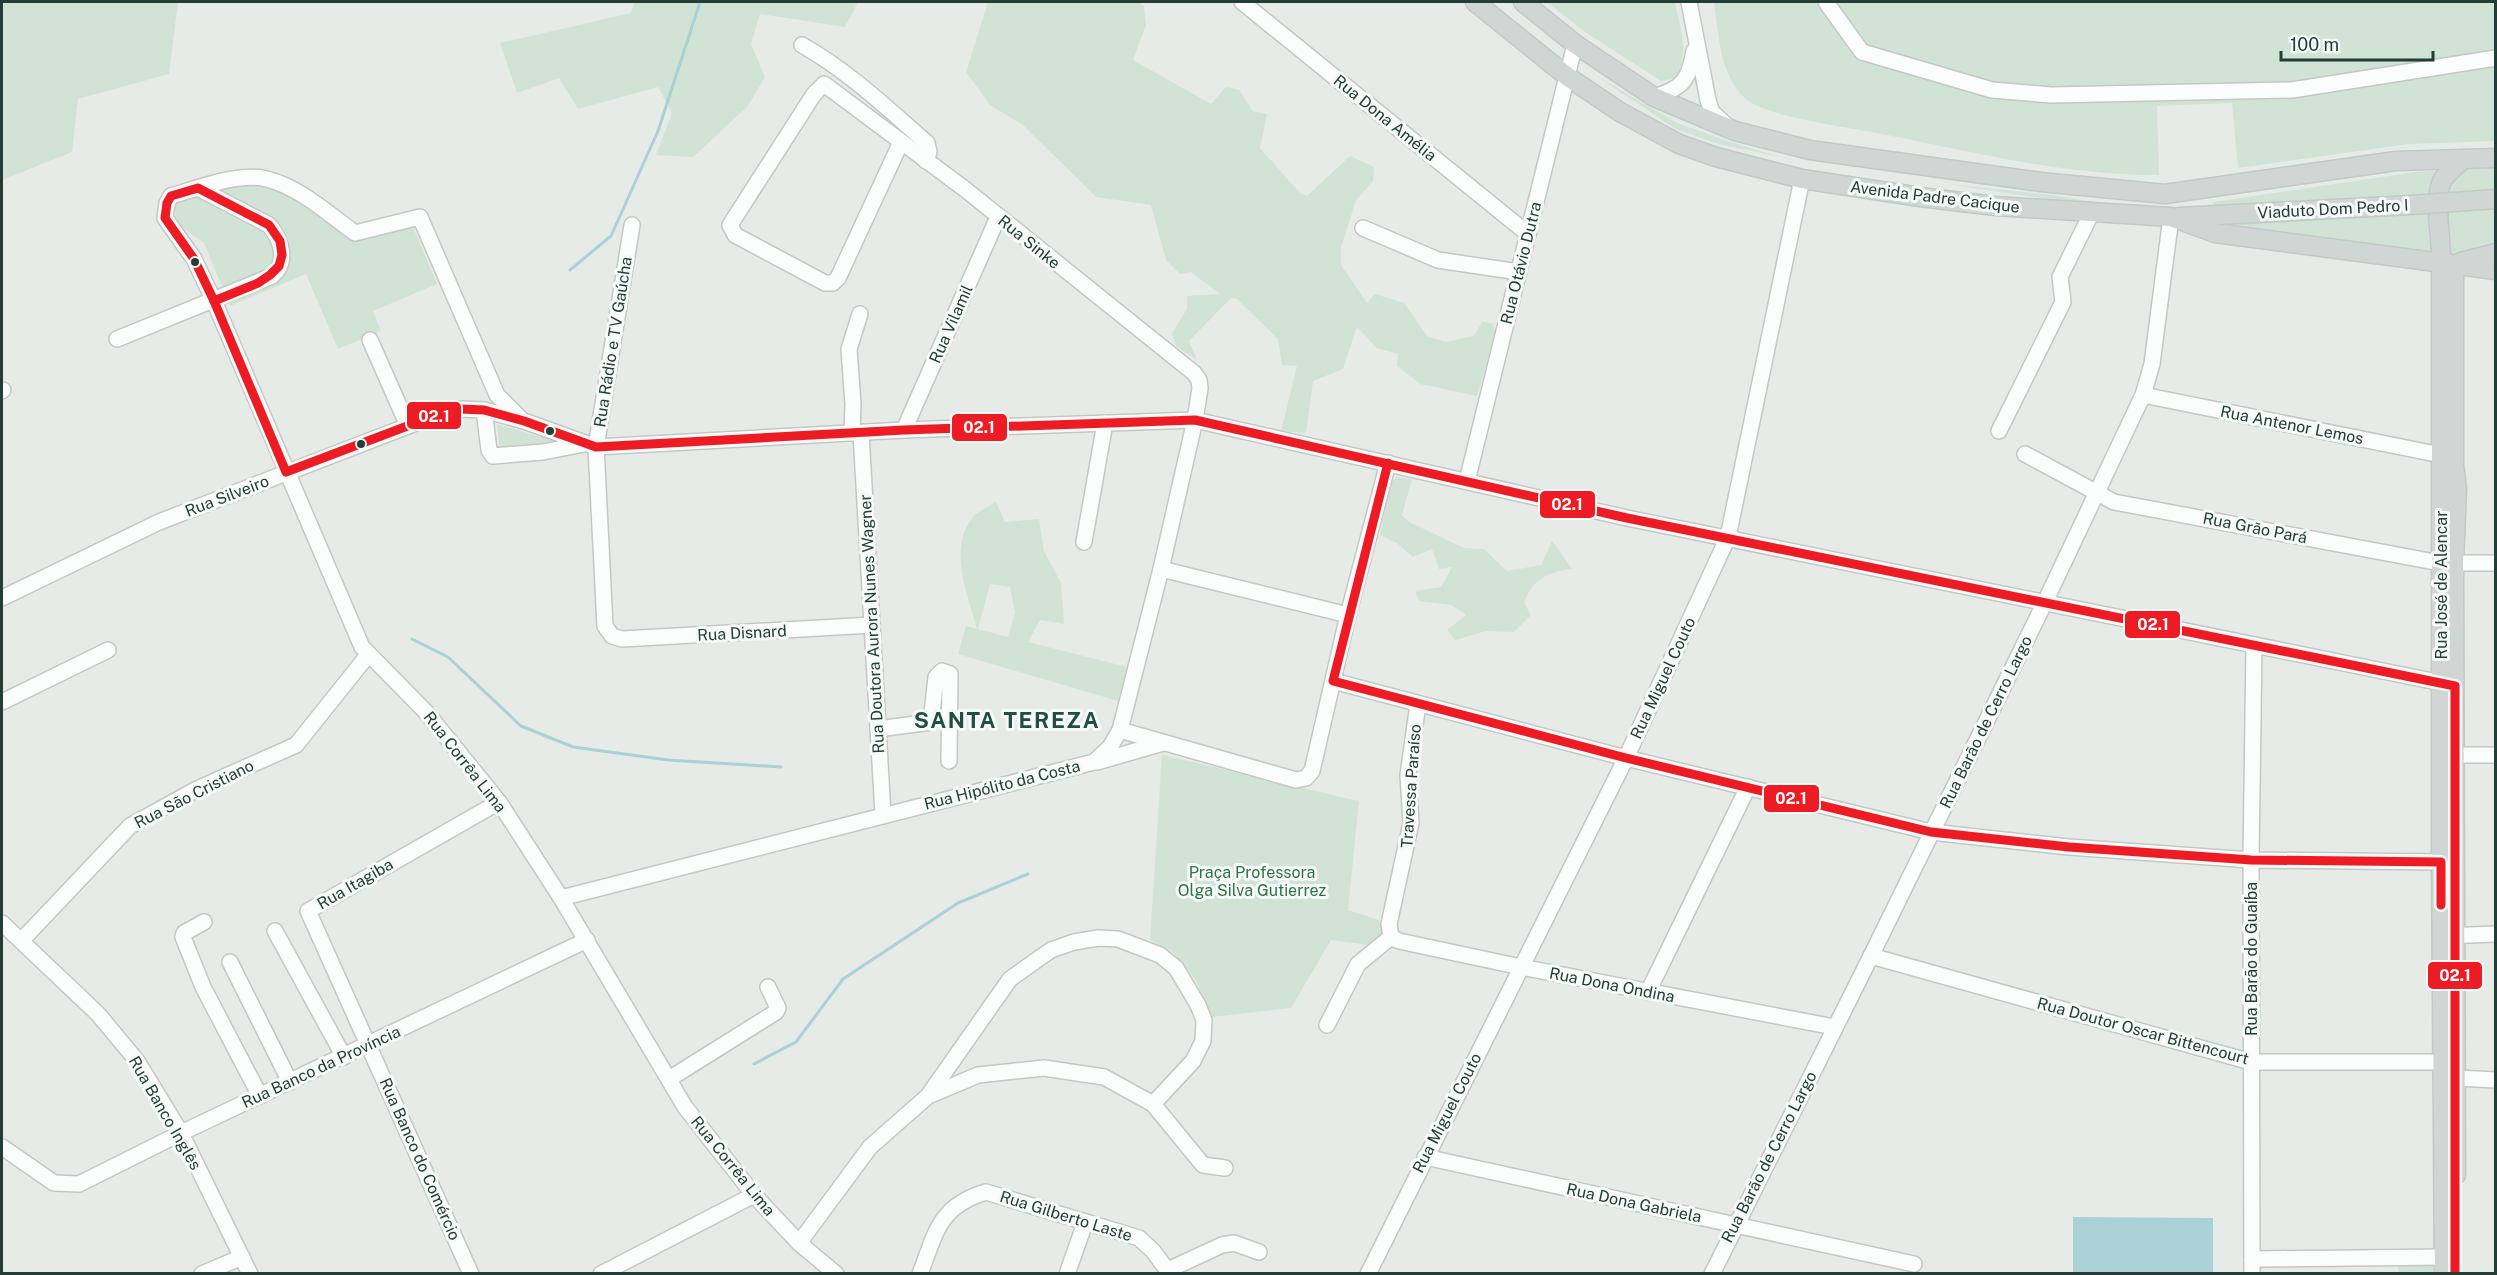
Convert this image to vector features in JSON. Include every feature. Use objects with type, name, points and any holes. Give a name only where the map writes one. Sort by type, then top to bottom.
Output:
[{"type":"main road","name":"Avenida Padre Cacique","points":[[1475,2],[1568,77],[1620,112],[1679,144],[1750,168],[1802,179],[1995,206],[2091,214],[2171,217],[2214,233],[2496,270]]},
{"type":"main road","name":"Avenida Padre Cacique","points":[[1523,2],[1575,44],[1654,97],[1735,131],[1810,150],[2041,182],[2164,194],[2396,161],[2496,158]]},
{"type":"main road","name":"Rua José de Alencar","points":[[2447,563],[2457,489],[2454,465],[2447,264],[2438,193],[2448,172],[2464,159]]},
{"type":"main road","name":"Viaduto Dom Pedro I","points":[[2171,217],[2496,199]]},
{"type":"main road","points":[[2447,264],[2496,253]]},
{"type":"main road","name":"Rua José de Alencar","points":[[2447,264],[2441,455],[2447,563],[2448,684],[2441,862],[2448,936],[2455,1274]]},
{"type":"main road","name":"Rua José de Alencar","points":[[2448,684],[2455,755],[2448,936]]},
{"type":"main road","name":"Rua José de Alencar","points":[[2444,1265],[2452,1067]]},
{"type":"street","name":"Rua Dona Amélia","points":[[1242,2],[1528,234]]},
{"type":"street","points":[[1689,2],[1695,42],[1712,112],[1735,131]]},
{"type":"street","points":[[1826,2],[1862,52],[1992,90],[2051,94],[2292,90],[2496,57]]},
{"type":"street","points":[[1654,97],[1680,86],[1691,72],[1695,42]]},
{"type":"street","name":"Rua Otávio Dutra","points":[[1467,481],[1575,44]]},
{"type":"street","points":[[802,45],[824,57],[927,143],[929,153],[926,161]]},
{"type":"street","name":"Rua Sinke","points":[[901,142],[838,278],[833,283],[825,283],[735,235],[731,230],[730,225],[814,94],[824,84],[901,142],[926,161],[998,217],[1194,373],[1199,380],[1200,388],[1195,420]]},
{"type":"street","points":[[198,188],[230,180],[266,179],[298,192],[354,233],[420,217],[497,395],[524,421]]},
{"type":"street","name":"Rua Miguel Couto","points":[[1368,1274],[1626,758],[1728,537],[1802,179]]},
{"type":"street","points":[[117,339],[272,276],[282,263],[282,252],[277,234],[269,225],[198,188]]},
{"type":"street","name":"Rua Corrêa Lima","points":[[198,188],[171,196],[165,218],[194,260],[214,301],[362,647],[426,712],[499,802],[561,898],[685,1107],[754,1195],[799,1243],[836,1274]]},
{"type":"street","points":[[1999,431],[2063,302],[2060,277],[2091,214]]},
{"type":"street","name":"Rua Vilamil","points":[[904,430],[998,217]]},
{"type":"street","name":"Rua Barão de Cerro Largo","points":[[1712,1274],[1734,1225],[1871,956],[2045,602],[2143,395],[2152,364],[2171,217]]},
{"type":"street","name":"Rua Rádio e TV Gaúcha","points":[[612,636],[605,626],[603,576],[590,446],[632,225]]},
{"type":"street","points":[[1363,228],[1438,261],[1519,272]]},
{"type":"street","name":"Rua Doutora Aurora Nunes Wagner","points":[[860,314],[849,349],[872,625],[883,815]]},
{"type":"street","points":[[370,340],[408,426]]},
{"type":"street","name":"Rua Antenor Lemos","points":[[2143,395],[2441,455]]},
{"type":"street","name":"Rua Silveiro","points":[[2,598],[159,522],[408,426],[461,409],[484,410],[524,421],[590,446],[904,430],[1195,420],[1627,518],[2448,684]]},
{"type":"street","points":[[484,410],[489,450],[493,456],[543,453],[590,446]]},
{"type":"street","name":"Rua Hipólito da Costa","points":[[561,898],[1094,762],[1110,747],[1120,730],[1161,569],[1195,420]]},
{"type":"street","points":[[1084,542],[1105,423]]},
{"type":"street","name":"Rua Grão Pará","points":[[2025,454],[2114,502],[2447,563],[2496,563]]},
{"type":"street","points":[[1120,730],[1296,780],[1306,778],[1312,771],[1348,615],[1388,463]]},
{"type":"street","points":[[1161,569],[1348,615]]},
{"type":"street","name":"Rua Disnard","points":[[612,636],[622,639],[872,625]]},
{"type":"street","name":"Rua Barão do Guaíba","points":[[2252,1267],[2253,645]]},
{"type":"street","points":[[2,702],[108,650]]},
{"type":"street","name":"Rua São Cristiano","points":[[21,940],[130,826],[197,789],[296,745],[368,655]]},
{"type":"street","points":[[878,729],[931,722],[936,677],[942,671],[950,674],[950,761]]},
{"type":"street","points":[[1333,681],[1626,758],[1931,832],[2068,847],[2251,860],[2441,862]]},
{"type":"street","name":"Travessa Paraíso","points":[[1391,938],[1389,924],[1411,823],[1408,775],[1418,704]]},
{"type":"street","points":[[1094,762],[1163,743]]},
{"type":"street","points":[[2455,755],[2496,755]]},
{"type":"street","points":[[1648,992],[1748,788]]},
{"type":"street","name":"Rua Itagiba","points":[[369,1045],[308,911],[499,802]]},
{"type":"street","points":[[204,922],[184,933],[183,937],[203,987],[260,1096]]},
{"type":"street","name":"Rua Banco Inglês","points":[[2,923],[98,1014],[137,1061],[181,1133],[250,1274]]},
{"type":"street","points":[[275,931],[344,1056]]},
{"type":"street","points":[[2448,936],[2496,934]]},
{"type":"street","points":[[799,1243],[870,1147],[928,1096],[1010,979],[1051,950],[1074,942],[1098,938],[1118,939],[1160,955],[1176,969],[1198,1005],[1204,1020],[1203,1041],[1193,1061],[1153,1104]]},
{"type":"street","points":[[1327,1025],[1358,964],[1391,938]]},
{"type":"street","name":"Rua Dona Ondina","points":[[1391,938],[1521,967],[1834,1027]]},
{"type":"street","name":"Rua Banco da Província","points":[[2,1147],[54,1183],[79,1184],[586,940]]},
{"type":"street","name":"Rua Doutor Oscar Bittencourt","points":[[1871,956],[2251,1062],[2452,1067],[2496,1080]]},
{"type":"street","points":[[230,962],[290,1082]]},
{"type":"street","points":[[669,1079],[776,1012],[778,1008],[768,987]]},
{"type":"street","name":"Rua Banco do Comércio","points":[[369,1045],[471,1274]]},
{"type":"street","points":[[928,1096],[978,1075],[1044,1068],[1104,1077],[1153,1104],[1203,1165],[1225,1168]]},
{"type":"street","name":"Rua Dona Gabriela","points":[[1425,1157],[1914,1264]]},
{"type":"street","name":"Rua Gilberto Laste","points":[[920,1274],[938,1227],[950,1210],[966,1198],[986,1192],[1139,1238],[1153,1251],[1169,1272]]},
{"type":"street","points":[[601,1274],[754,1195]]},
{"type":"street","points":[[1067,1274],[1085,1223]]},
{"type":"street","points":[[1169,1272],[1222,1245],[1234,1243],[1259,1252]]},
{"type":"street","points":[[202,1274],[242,1257]]},
{"type":"street","points":[[2252,1267],[2444,1265]]},
{"type":"green space","points":[[2,2],[178,2],[169,74],[78,99],[72,152],[2,180]]},
{"type":"green space","points":[[634,2],[858,2],[845,27],[760,14],[751,44],[765,77],[748,106],[693,157],[656,155],[672,113],[658,87],[578,109],[559,78],[517,93],[500,43],[631,13]]},
{"type":"green space","points":[[988,2],[1138,2],[1144,6],[1146,25],[1133,60],[1211,104],[1226,87],[1239,90],[1253,111],[1267,114],[1260,148],[1300,193],[1307,196],[1350,156],[1374,167],[1373,181],[1356,200],[1341,248],[1341,265],[1367,303],[1375,294],[1404,303],[1427,336],[1445,342],[1474,336],[1482,322],[1492,323],[1496,331],[1477,396],[1420,384],[1397,366],[1398,354],[1377,348],[1357,327],[1343,369],[1313,381],[1306,433],[1281,431],[1297,366],[1282,365],[1278,339],[1237,299],[1231,298],[1189,341],[1197,360],[1176,346],[1172,333],[1187,309],[1187,296],[1220,294],[1191,272],[1180,274],[1166,260],[1151,205],[1096,197],[1023,125],[990,105],[966,72]]},
{"type":"green space","points":[[1547,2],[1675,2],[1683,51],[1680,70],[1675,78],[1661,81],[1585,32]]},
{"type":"green space","points":[[1714,2],[2495,2],[2495,141],[2409,144],[2238,168],[2232,103],[2157,106],[2159,175],[2087,171],[2015,161],[1787,116],[1756,105],[1746,99],[1737,89],[1725,66]]},
{"type":"green space","points":[[1590,72],[1675,122],[1780,157],[1719,144],[1676,129]]},
{"type":"green space","points":[[2495,168],[2495,247],[2441,256],[2215,226],[2213,202],[2416,172]]},
{"type":"green space","points":[[233,184],[265,185],[290,195],[353,240],[412,225],[437,284],[373,311],[381,331],[338,349],[306,274],[230,306],[204,243],[179,225],[176,220],[175,207],[180,200]]},
{"type":"green space","points":[[1947,184],[2053,195],[2111,205],[2053,200]]},
{"type":"green space","points":[[497,424],[567,445],[500,455]]},
{"type":"green space","points":[[1396,477],[1412,479],[1402,515],[1409,522],[1464,548],[1484,549],[1507,571],[1541,565],[1552,541],[1572,569],[1556,572],[1536,582],[1524,603],[1531,615],[1514,632],[1486,631],[1455,640],[1447,630],[1466,615],[1451,605],[1419,601],[1415,591],[1441,587],[1452,567],[1439,569],[1432,549],[1413,557],[1397,543],[1380,535],[1390,485]]},
{"type":"green space","points":[[996,502],[1005,522],[1039,519],[1044,551],[1061,583],[1064,624],[1040,620],[1028,642],[1127,667],[1118,701],[958,654],[966,626],[977,629],[962,572],[961,543],[965,529],[973,517]],"holes":[[[990,584],[1010,587],[1015,612],[1008,637],[978,629]]]},
{"type":"green space","name":"Praça Professora Olga Silva Gutierrez","points":[[1162,755],[1359,801],[1348,910],[1379,920],[1385,939],[1376,946],[1331,940],[1291,1008],[1211,1017],[1196,980],[1172,951],[1150,940]]},
{"type":"green space","points":[[2398,1264],[2433,1264],[2433,1273],[2399,1273]]},
{"type":"water","points":[[2073,1217],[2213,1218],[2213,1273],[2073,1273]]},
{"type":"waterway","points":[[570,270],[611,236],[658,131],[700,2]]},
{"type":"waterway","points":[[412,639],[448,657],[521,726],[573,747],[668,760],[781,767]]},
{"type":"waterway","points":[[754,1064],[796,1042],[843,979],[958,903],[1028,874]]},
{"type":"transit line","name":"02.1","points":[[198,188],[269,225],[280,241],[282,255],[279,266],[270,275],[258,283],[214,301],[194,259],[165,218],[167,203],[171,196],[198,188]]},
{"type":"transit line","name":"02.1","points":[[214,301],[286,472],[439,414],[461,409],[484,410],[524,421],[596,447],[904,430],[1195,420],[1627,518],[2455,686],[2455,1274]]},
{"type":"transit line","name":"02.1","points":[[1388,463],[1333,681],[1626,758],[1931,832],[2069,847],[2251,860],[2441,862],[2441,905]]},
{"type":"district","name":"SANTA TEREZA","points":[[1007,720]]}]
